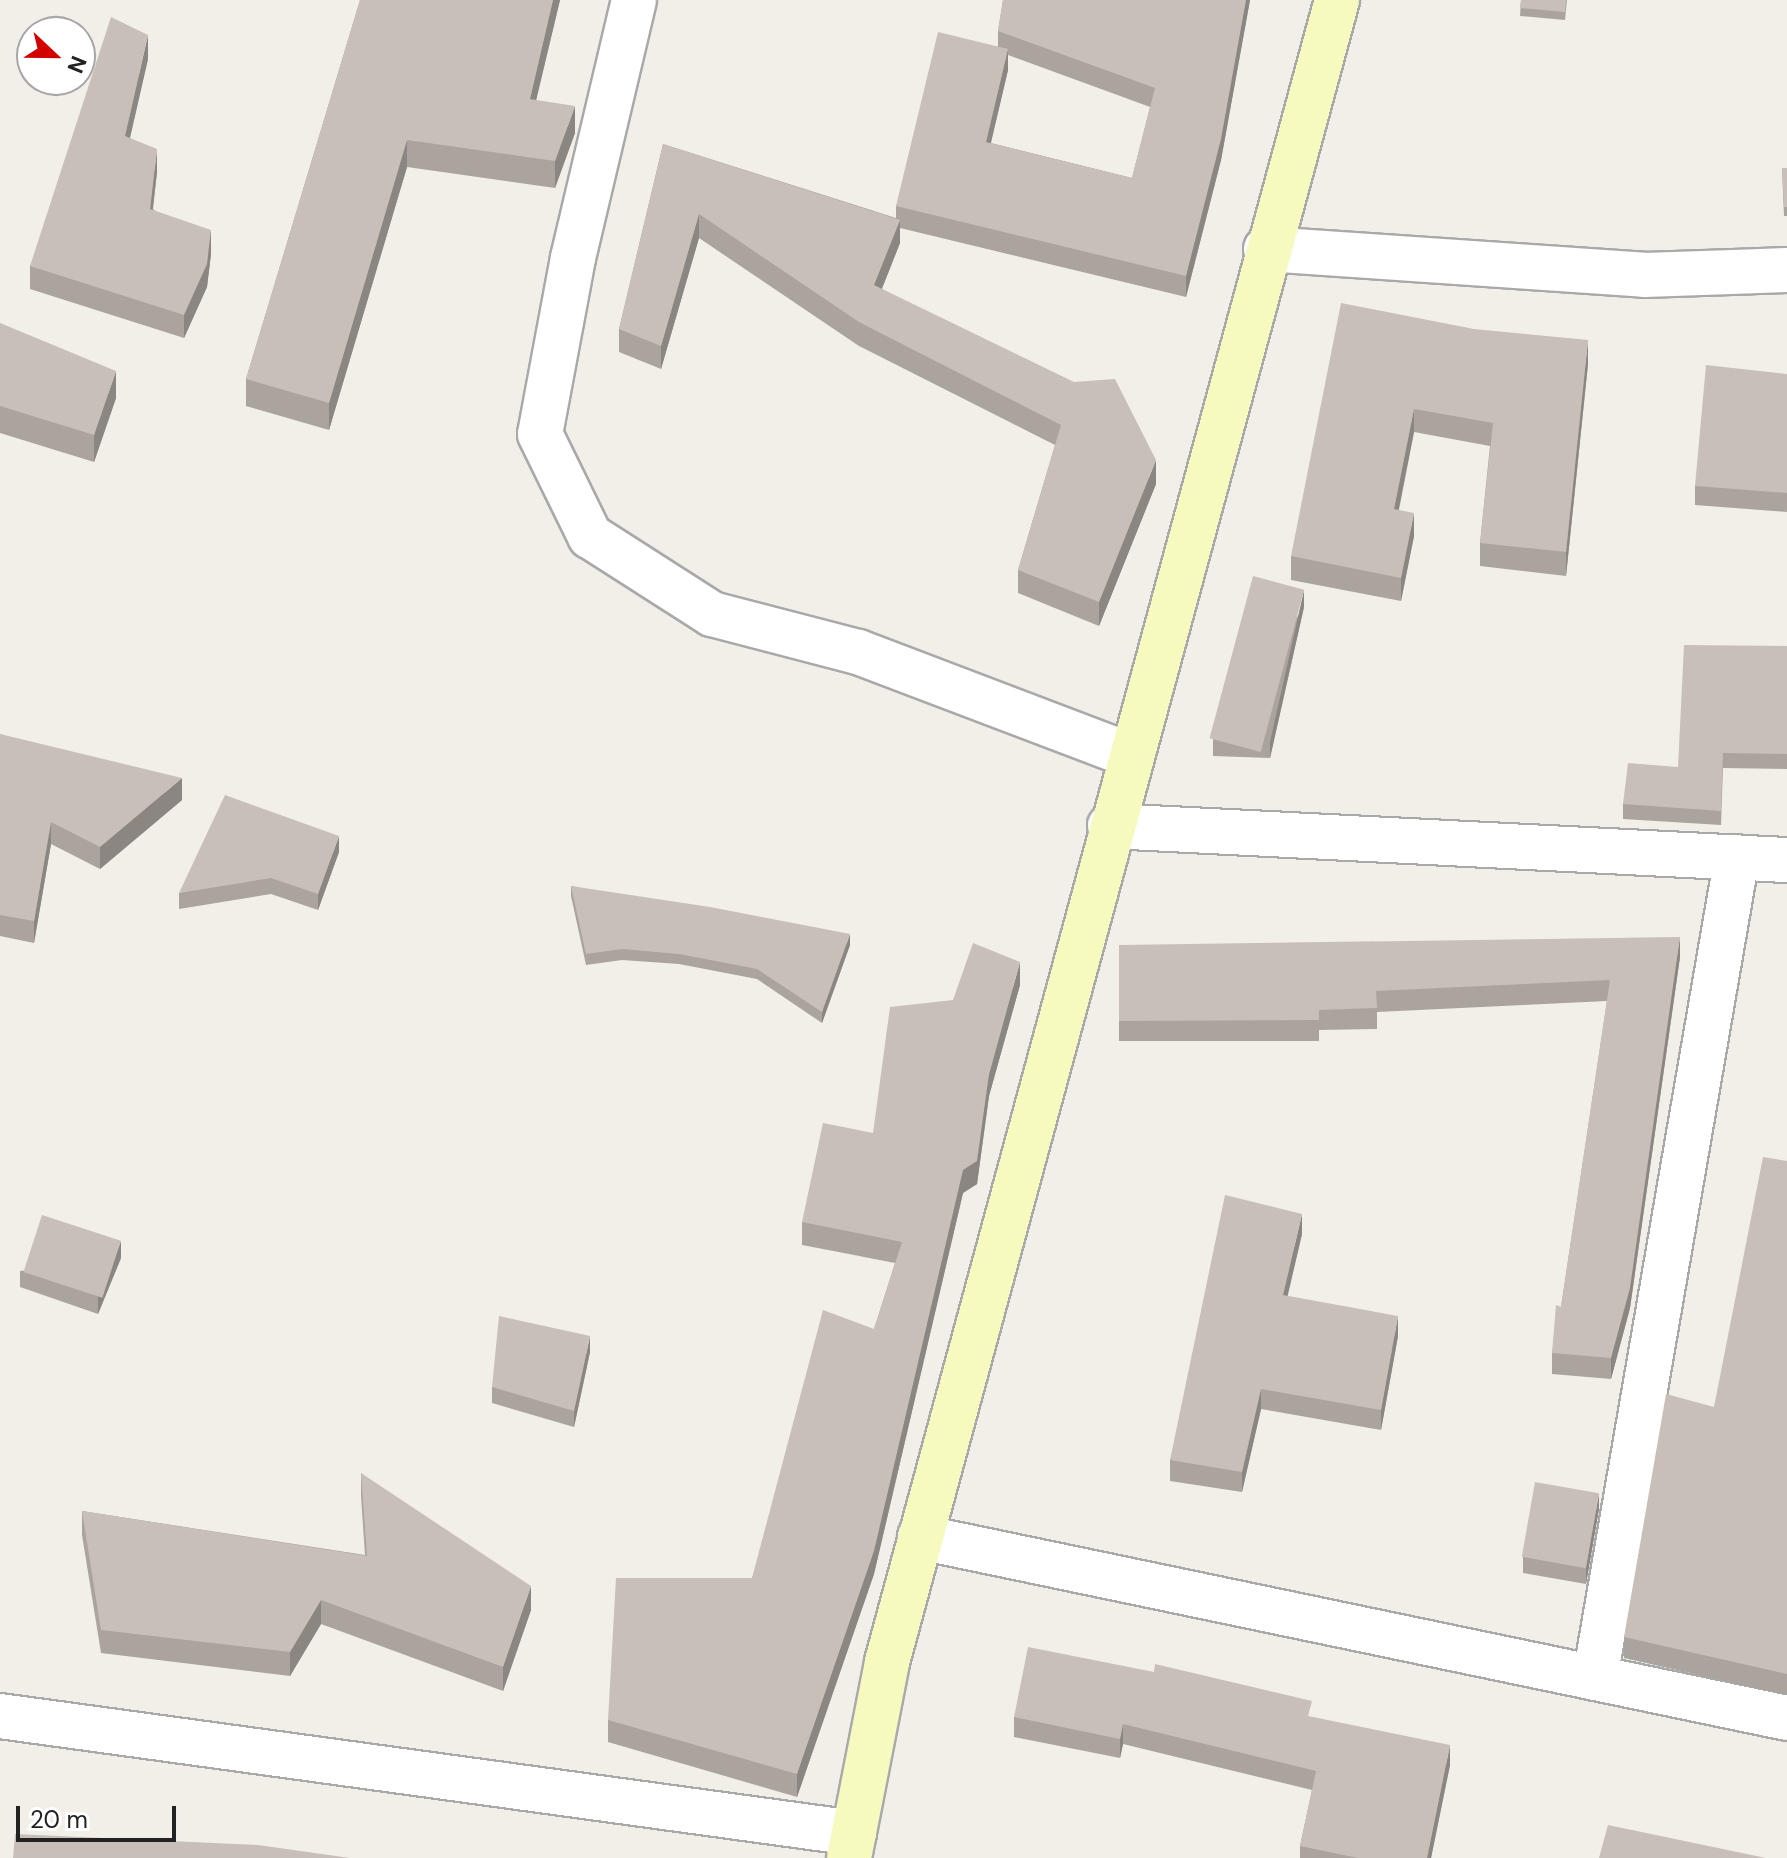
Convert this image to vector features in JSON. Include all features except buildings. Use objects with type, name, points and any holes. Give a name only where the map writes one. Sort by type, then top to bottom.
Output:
[{"type":"street","points":[[634,0],[573,258],[540,434],[590,536],[712,614],[858,652],[1129,755]]},
{"type":"street","points":[[0,1716],[851,1846],[887,1662],[1266,249],[1337,0]]},
{"type":"street","points":[[1266,249],[1644,275],[1787,270]]},
{"type":"street","points":[[1110,826],[1787,860]]},
{"type":"street","points":[[1595,1678],[1737,857]]},
{"type":"street","points":[[920,1537],[1787,1718]]}]
